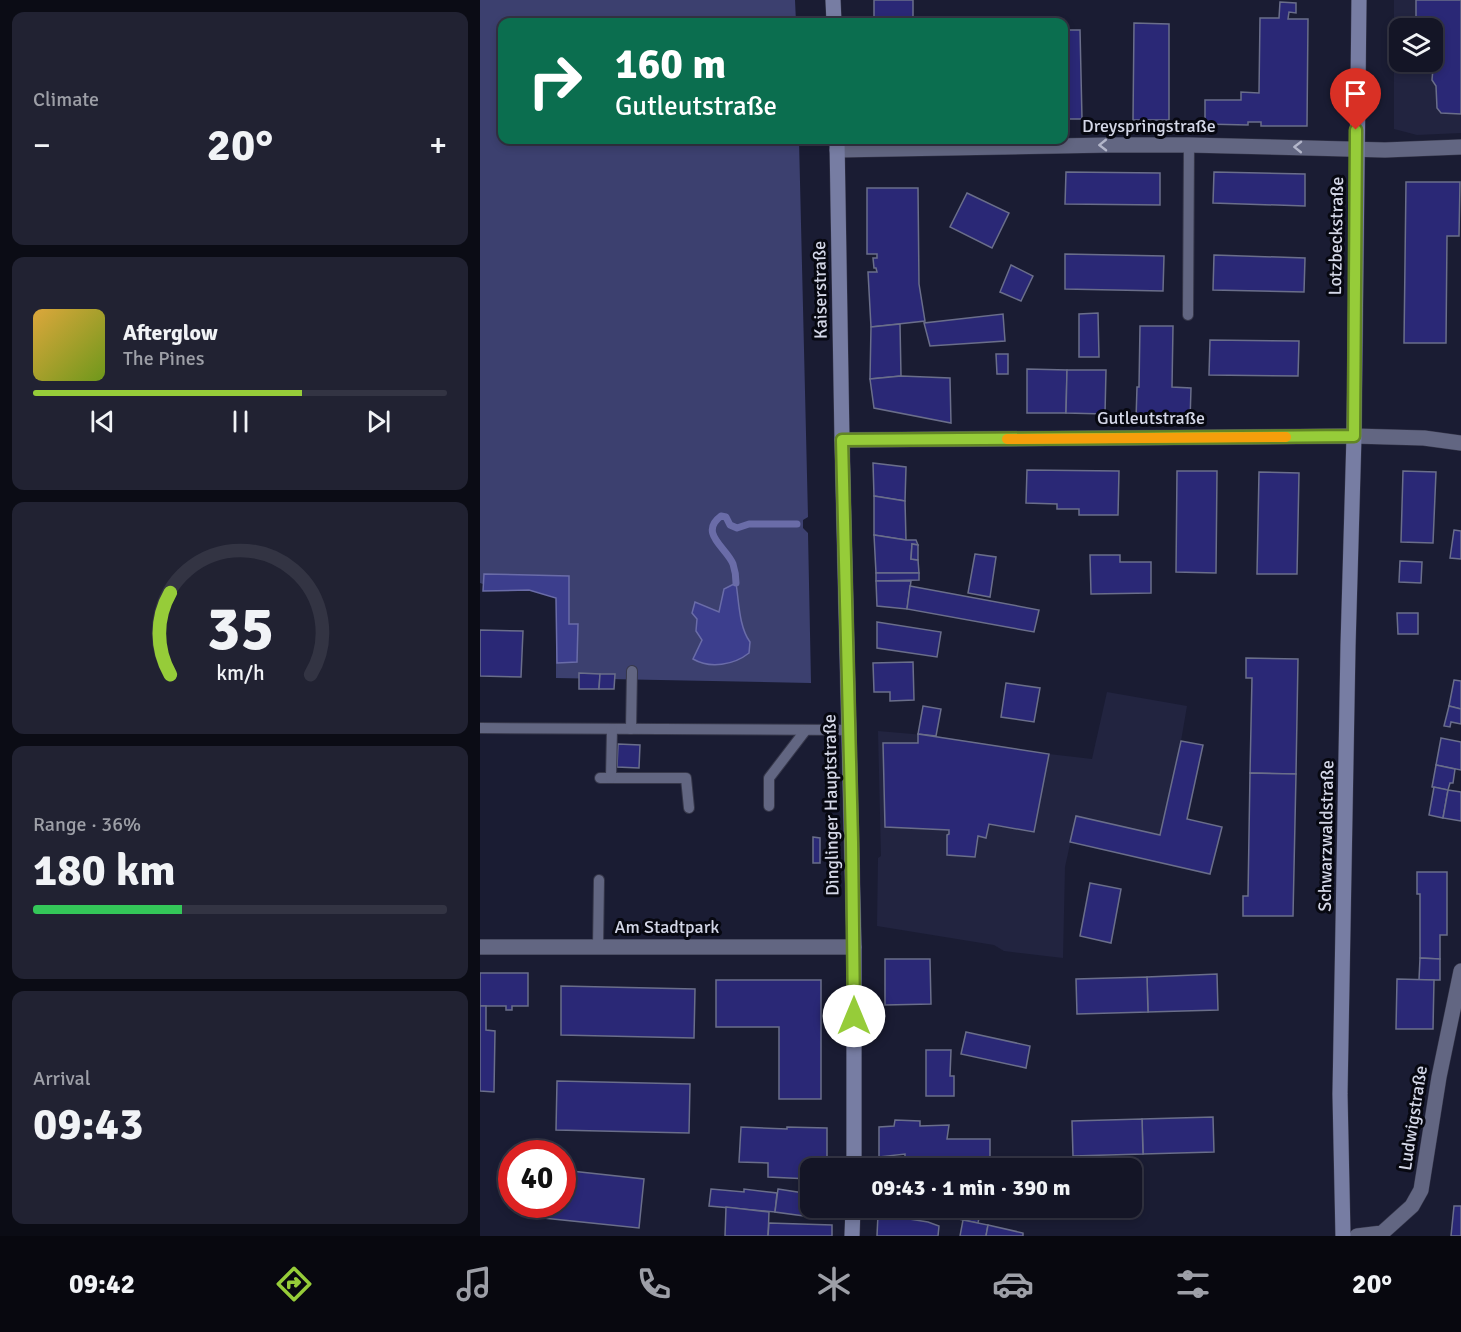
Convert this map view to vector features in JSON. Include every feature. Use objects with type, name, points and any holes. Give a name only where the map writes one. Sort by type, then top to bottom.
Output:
[{"type":"street","points":[[833,0],[834,18]]},
{"type":"street","name":"Lotzbeckstraße","points":[[1354,436],[1359,0]]},
{"type":"street","name":"Dreyspringstraße","points":[[837,145],[1189,145],[1385,150],[1461,147]]},
{"type":"street","name":"Kaiserstraße","points":[[837,145],[842,440]]},
{"type":"street","name":"Gutleutstraße","points":[[842,440],[1354,436],[1424,438],[1461,443]]},
{"type":"street","name":"Schwarzwaldstraße","points":[[1342,1236],[1340,1094],[1354,436]]},
{"type":"street","name":"Dinglinger Hauptstraße","points":[[842,440],[854,947],[854,1158]]},
{"type":"street","name":"Am Stadtpark","points":[[480,947],[854,947]]},
{"type":"street","name":"Ludwigstraße","points":[[1357,1236],[1382,1233],[1412,1206],[1421,1190],[1439,1077],[1461,971]]},
{"type":"street","points":[[852,1236],[853,1218]]},
{"type":"lane","points":[[1188,315],[1189,145]]},
{"type":"lane","points":[[631,729],[632,671]]},
{"type":"lane","points":[[480,728],[848,730]]},
{"type":"lane","points":[[612,729],[606,778],[686,778],[689,808]]},
{"type":"lane","points":[[769,806],[769,778],[805,731]]},
{"type":"lane","points":[[598,947],[599,880]]},
{"type":"shaded area","points":[[480,0],[795,0],[796,18],[498,18],[498,144],[799,144],[808,517],[803,520],[803,528],[808,533],[811,683],[556,678],[556,598],[529,590],[483,591],[483,584],[480,583]]},
{"type":"shaded area","points":[[1394,0],[1461,0],[1461,133],[1417,135],[1394,129],[1394,72],[1443,72],[1443,18],[1394,18]]},
{"type":"shaded area","points":[[484,574],[569,576],[569,624],[578,624],[577,662],[557,663],[556,598],[529,590],[483,591]]},
{"type":"shaded area","points":[[736,583],[742,622],[750,642],[749,653],[729,663],[714,665],[693,659],[702,640],[696,631],[697,619],[692,613],[695,602],[719,612],[724,589]]},
{"type":"shaded area","points":[[1107,692],[1187,706],[1160,835],[1076,817],[1065,867],[1063,958],[1004,951],[994,945],[877,926],[878,858],[881,856],[878,731],[936,736],[1092,759]]},
{"type":"building","points":[[874,0],[913,0],[913,18],[874,18]]},
{"type":"building","points":[[1416,0],[1461,0],[1461,114],[1441,113],[1437,108],[1436,86],[1432,80],[1433,72],[1443,72],[1443,18],[1416,18]]},
{"type":"building","points":[[1280,2],[1296,3],[1296,13],[1289,12],[1288,19],[1308,19],[1307,126],[1261,126],[1261,122],[1248,122],[1248,125],[1205,124],[1205,100],[1241,100],[1241,92],[1259,93],[1260,18],[1279,18]]},
{"type":"building","points":[[1134,23],[1169,24],[1169,120],[1133,120]]},
{"type":"building","points":[[1068,30],[1080,30],[1082,119],[1068,119]]},
{"type":"building","points":[[1066,172],[1160,173],[1160,205],[1065,204]]},
{"type":"building","points":[[1214,172],[1305,174],[1305,206],[1213,203]]},
{"type":"building","points":[[1406,182],[1460,182],[1459,236],[1447,236],[1446,343],[1404,343]]},
{"type":"building","points":[[867,188],[918,188],[919,284],[925,321],[871,327],[868,272],[877,272],[873,258],[877,258],[877,254],[867,254]]},
{"type":"building","points":[[967,193],[1009,213],[992,248],[950,227]]},
{"type":"building","points":[[1065,254],[1164,256],[1163,291],[1065,289]]},
{"type":"building","points":[[1214,255],[1305,258],[1304,292],[1213,290]]},
{"type":"building","points":[[1011,265],[1033,276],[1021,301],[1000,292]]},
{"type":"building","points":[[1098,313],[1099,357],[1079,357],[1079,314]]},
{"type":"building","points":[[1003,314],[1005,341],[930,346],[924,323]]},
{"type":"building","points":[[900,324],[901,376],[870,379],[871,327]]},
{"type":"building","points":[[1140,326],[1173,326],[1172,387],[1191,388],[1190,421],[1136,420]]},
{"type":"building","points":[[1210,340],[1299,341],[1298,376],[1209,375]]},
{"type":"building","points":[[996,354],[1008,354],[1008,374],[997,374]]},
{"type":"building","points":[[1027,369],[1067,370],[1066,413],[1027,413]]},
{"type":"building","points":[[1067,370],[1106,370],[1105,414],[1066,413]]},
{"type":"building","points":[[901,376],[950,378],[951,423],[874,408],[870,379]]},
{"type":"building","points":[[873,463],[906,467],[905,501],[874,496]]},
{"type":"building","points":[[1027,470],[1119,471],[1118,515],[1079,515],[1079,509],[1057,509],[1057,504],[1026,503]]},
{"type":"building","points":[[1177,471],[1217,471],[1216,573],[1176,572]]},
{"type":"building","points":[[1403,471],[1436,472],[1433,543],[1401,542]]},
{"type":"building","points":[[1259,472],[1299,473],[1297,574],[1257,574]]},
{"type":"building","points":[[874,496],[905,501],[906,540],[874,535]]},
{"type":"building","points":[[1454,530],[1461,531],[1461,559],[1450,558]]},
{"type":"building","points":[[874,535],[916,540],[918,545],[912,544],[911,559],[918,560],[919,573],[876,573]]},
{"type":"building","points":[[912,544],[918,545],[918,560],[911,559]]},
{"type":"building","points":[[975,554],[996,557],[990,597],[968,593]]},
{"type":"building","points":[[1090,555],[1120,555],[1120,562],[1151,562],[1151,593],[1091,594]]},
{"type":"building","points":[[1400,561],[1422,562],[1421,583],[1399,582]]},
{"type":"building","points":[[876,573],[919,573],[919,580],[876,581]]},
{"type":"building","points":[[876,581],[911,581],[907,609],[877,606]]},
{"type":"building","points":[[910,586],[1039,610],[1034,632],[907,609]]},
{"type":"building","points":[[1397,613],[1418,613],[1418,634],[1398,634]]},
{"type":"building","points":[[877,622],[941,632],[937,657],[877,648]]},
{"type":"building","points":[[480,630],[523,631],[521,677],[480,676]]},
{"type":"building","points":[[1246,658],[1298,659],[1296,774],[1250,773],[1252,678],[1246,678]]},
{"type":"building","points":[[913,662],[914,700],[890,701],[890,692],[874,692],[873,663]]},
{"type":"building","points":[[579,673],[600,674],[599,689],[579,689]]},
{"type":"building","points":[[600,674],[615,674],[614,689],[599,689]]},
{"type":"building","points":[[1454,680],[1461,681],[1461,709],[1449,706]]},
{"type":"building","points":[[1006,683],[1040,688],[1034,722],[1001,717]]},
{"type":"building","points":[[923,706],[941,709],[936,736],[918,734]]},
{"type":"building","points":[[1449,706],[1461,709],[1461,724],[1451,722],[1450,727],[1444,726]]},
{"type":"building","points":[[918,734],[1049,754],[1034,832],[989,824],[986,838],[978,836],[975,857],[947,855],[949,830],[885,827],[883,743],[918,743]]},
{"type":"building","points":[[1441,738],[1461,742],[1461,770],[1436,765]]},
{"type":"building","points":[[1181,741],[1203,745],[1187,819],[1222,827],[1210,874],[1070,842],[1076,816],[1160,835]]},
{"type":"building","points":[[618,744],[640,745],[639,768],[617,767]]},
{"type":"building","points":[[1436,765],[1455,769],[1453,783],[1450,783],[1448,790],[1432,787]]},
{"type":"building","points":[[1250,773],[1296,774],[1293,916],[1243,916],[1243,896],[1248,896]]},
{"type":"building","points":[[1434,787],[1448,790],[1443,818],[1429,815]]},
{"type":"building","points":[[1448,790],[1461,792],[1461,821],[1443,818]]},
{"type":"building","points":[[813,837],[820,838],[820,863],[813,863]]},
{"type":"building","points":[[1417,872],[1447,872],[1447,935],[1440,935],[1440,959],[1420,958],[1420,894],[1417,894]]},
{"type":"building","points":[[1090,883],[1121,889],[1111,943],[1080,936]]},
{"type":"building","points":[[1420,958],[1440,959],[1440,980],[1419,980]]},
{"type":"building","points":[[885,959],[930,959],[931,1004],[885,1005]]},
{"type":"building","points":[[480,973],[528,973],[528,1006],[512,1006],[512,1010],[506,1010],[506,1006],[480,1006]]},
{"type":"building","points":[[1217,974],[1218,1010],[1148,1012],[1147,977]]},
{"type":"building","points":[[1147,977],[1148,1012],[1077,1014],[1076,979]]},
{"type":"building","points":[[1397,979],[1434,980],[1433,1029],[1396,1029]]},
{"type":"building","points":[[716,980],[821,980],[821,1099],[779,1099],[779,1027],[716,1027]]},
{"type":"building","points":[[561,986],[695,989],[694,1038],[561,1035]]},
{"type":"building","points":[[480,1006],[486,1006],[486,1030],[495,1031],[494,1092],[480,1091]]},
{"type":"building","points":[[966,1032],[1030,1046],[1026,1068],[961,1054]]},
{"type":"building","points":[[926,1050],[951,1050],[950,1076],[954,1076],[954,1096],[926,1096]]},
{"type":"building","points":[[557,1081],[690,1084],[689,1133],[556,1130]]},
{"type":"building","points":[[1213,1117],[1214,1152],[1143,1154],[1142,1119]]},
{"type":"building","points":[[1142,1119],[1143,1154],[1073,1156],[1072,1121]]},
{"type":"building","points":[[895,1120],[920,1121],[920,1126],[949,1125],[947,1139],[990,1139],[990,1158],[905,1158],[905,1154],[879,1157],[879,1127],[894,1126]]},
{"type":"building","points":[[741,1127],[827,1128],[827,1158],[800,1158],[800,1179],[768,1177],[768,1163],[739,1162]]},
{"type":"building","points":[[576,1172],[644,1179],[639,1228],[544,1218],[576,1218]]},
{"type":"building","points":[[711,1189],[744,1192],[744,1189],[777,1193],[775,1212],[709,1206]]},
{"type":"building","points":[[778,1189],[800,1192],[800,1215],[775,1212]]},
{"type":"building","points":[[1454,1206],[1461,1206],[1461,1236],[1451,1236]]},
{"type":"building","points":[[726,1207],[769,1212],[768,1236],[725,1236]]},
{"type":"building","points":[[878,1218],[903,1218],[939,1226],[938,1236],[877,1236]]},
{"type":"building","points":[[958,1218],[979,1218],[978,1223]]},
{"type":"building","points":[[963,1220],[988,1225],[986,1236],[960,1236]]},
{"type":"building","points":[[769,1223],[832,1225],[832,1236],[768,1236]]},
{"type":"building","points":[[988,1225],[1023,1233],[1023,1236],[986,1236]]},
{"type":"waterway","points":[[736,583],[733,564],[713,534],[712,528],[721,516],[726,517],[730,525],[737,528],[749,524],[797,524]]},
{"type":"slow traffic","points":[[1007,439],[1286,437]]},
{"type":"route","points":[[854,1016],[842,440],[1354,436],[1356,130]]}]
